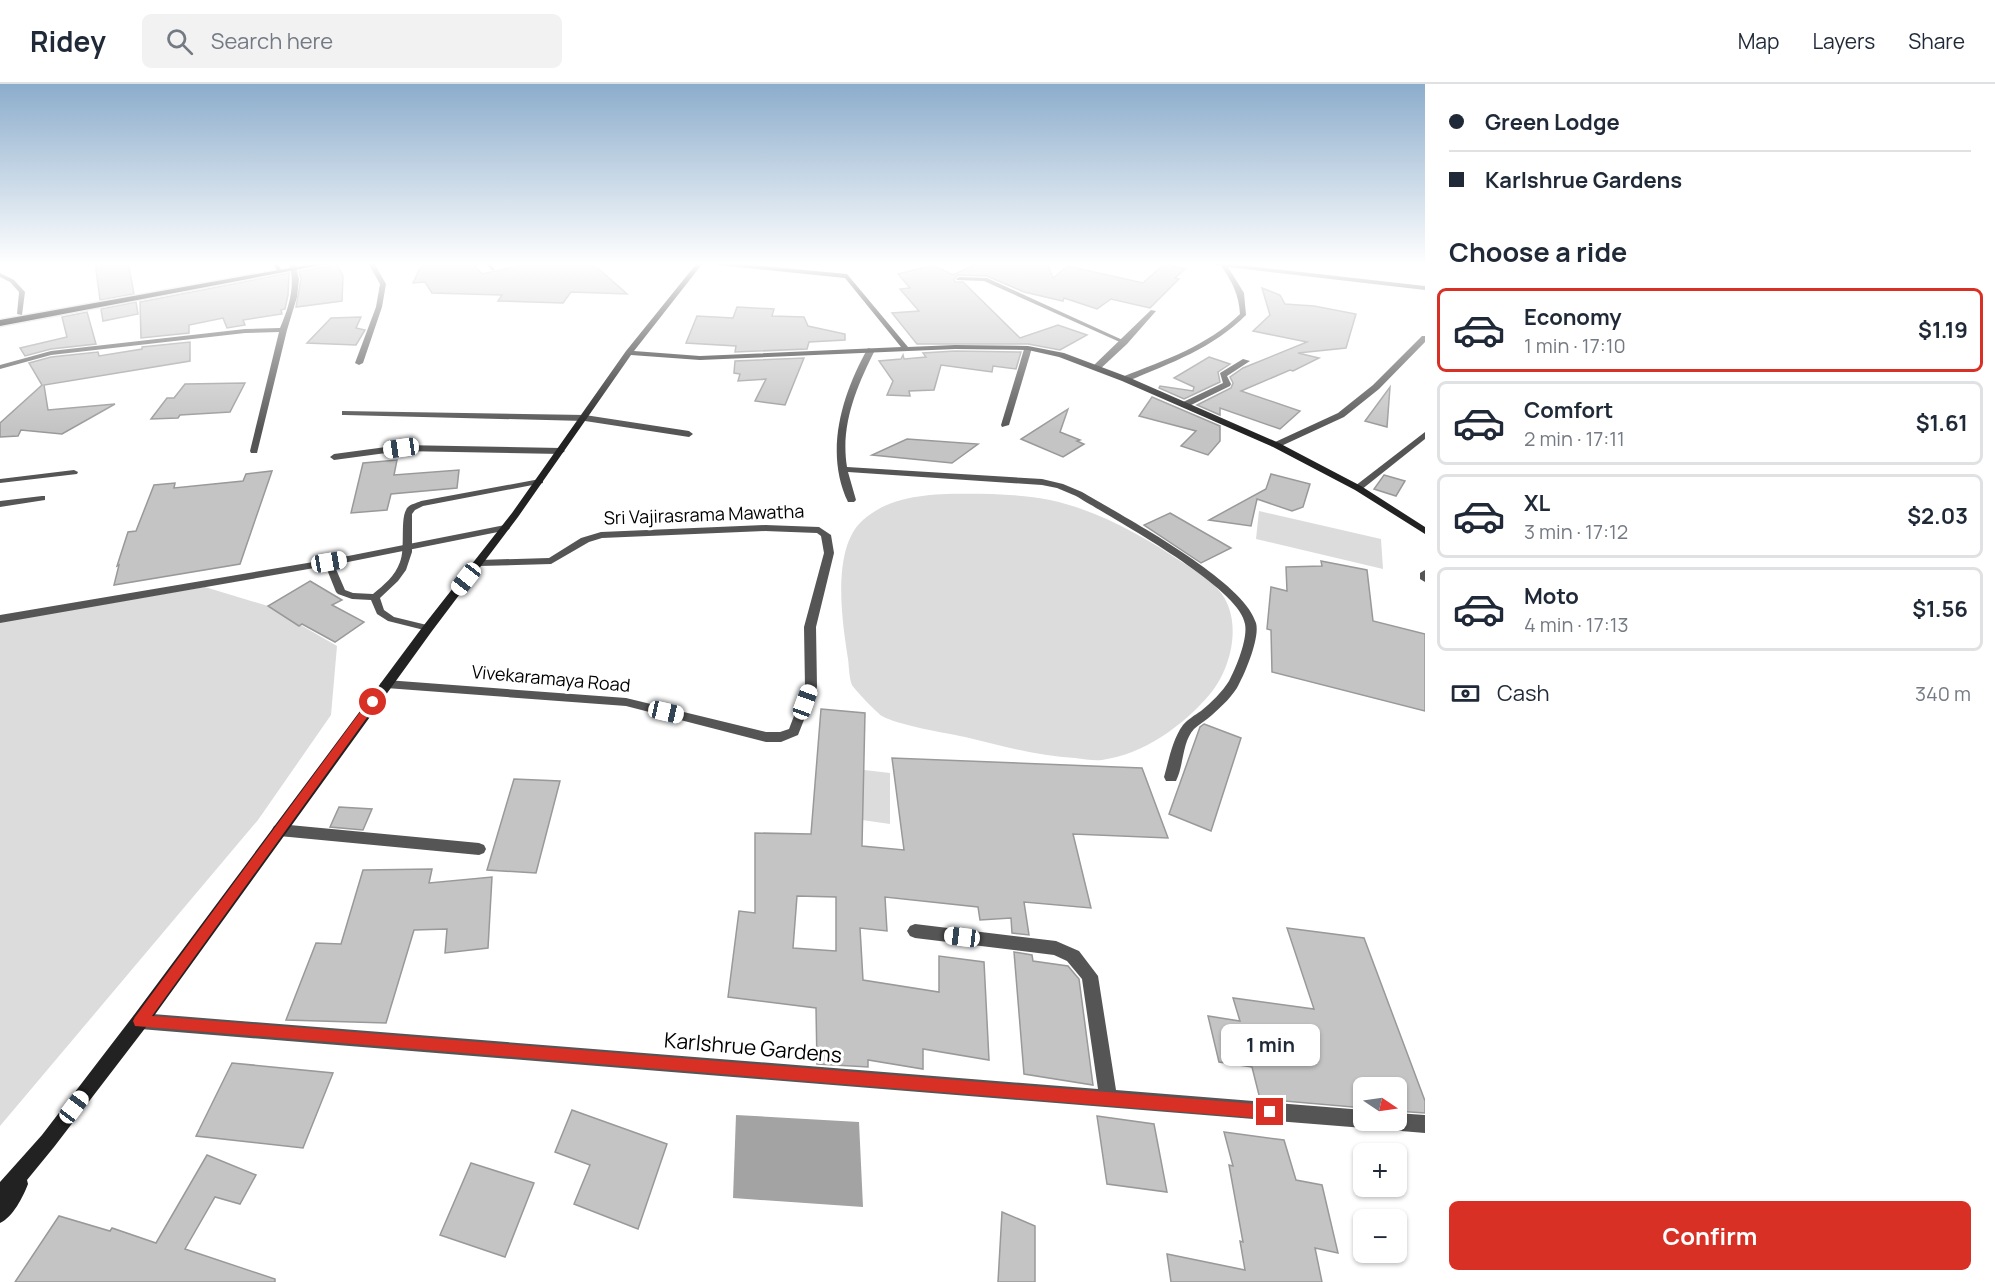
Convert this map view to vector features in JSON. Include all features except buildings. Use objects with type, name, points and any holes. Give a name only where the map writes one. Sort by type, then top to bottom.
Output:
[{"type":"main road","points":[[0,324],[25,319]]},
{"type":"main road","points":[[0,1197],[48,1141],[140,1021],[386,684],[540,481],[629,353],[656,319]]},
{"type":"main road","points":[[882,319],[906,349]]},
{"type":"main road","points":[[629,353],[700,358],[871,350],[1028,348],[1061,355],[1125,379],[1276,445],[1358,488],[1425,531]]},
{"type":"main road","points":[[0,1213],[48,1141]]},
{"type":"street","points":[[254,451],[283,330],[288,319]]},
{"type":"street","points":[[359,363],[375,319]]},
{"type":"street","points":[[1096,368],[1146,319]]},
{"type":"street","points":[[1125,379],[1209,344],[1229,330],[1239,319]]},
{"type":"street","points":[[0,368],[51,353],[245,331],[283,330]]},
{"type":"street","points":[[1276,445],[1341,415],[1376,387],[1425,338]]},
{"type":"street","points":[[1005,425],[1028,348]]},
{"type":"street","points":[[851,500],[842,469],[841,427],[862,368],[871,350]]},
{"type":"street","points":[[1184,405],[1227,384],[1223,375],[1246,361]]},
{"type":"street","points":[[345,413],[585,418],[689,434]]},
{"type":"street","points":[[1358,488],[1425,435]]},
{"type":"street","points":[[334,457],[401,448],[561,451]]},
{"type":"street","points":[[842,469],[1042,482],[1060,486],[1079,494],[1219,583],[1240,603],[1251,624],[1247,651],[1233,685],[1208,712],[1188,727],[1179,747],[1171,777]]},
{"type":"street","points":[[0,619],[329,562],[505,528]]},
{"type":"street","name":"Sri Vajirasrama Mawatha","points":[[478,563],[551,561],[585,540],[601,535],[765,528],[819,530],[826,535],[829,553],[810,627],[811,687],[794,732],[781,737]]},
{"type":"street","points":[[1425,573],[1425,579]]},
{"type":"street","name":"Vivekaramaya Road","points":[[386,684],[626,702],[766,737],[781,737]]},
{"type":"street","points":[[279,830],[479,849]]},
{"type":"street","points":[[915,931],[1056,948],[1073,956],[1090,976],[1108,1099]]},
{"type":"street","name":"Karlshrue Gardens","points":[[140,1021],[1353,1118]]},
{"type":"street","points":[[1407,1122],[1425,1124]]},
{"type":"lane","points":[[1073,319],[1124,342]]},
{"type":"lane","points":[[0,481],[74,472]]},
{"type":"lane","points":[[329,562],[341,592],[352,597],[375,597],[403,572],[410,546],[408,514],[412,508],[421,504],[540,481]]},
{"type":"lane","points":[[0,504],[42,498]]},
{"type":"lane","points":[[375,597],[380,612],[391,619],[428,628]]},
{"type":"shaded area","points":[[941,494],[992,494],[1050,500],[1104,518],[1153,544],[1202,575],[1217,588],[1230,610],[1233,635],[1231,648],[1228,661],[1217,684],[1188,717],[1162,737],[1133,752],[1118,757],[1092,760],[1033,753],[899,723],[882,716],[857,691],[850,679],[841,586],[846,548],[853,532],[863,520],[891,503]]},
{"type":"shaded area","points":[[1259,511],[1381,539],[1383,569],[1256,539]]},
{"type":"shaded area","points":[[205,587],[268,606],[337,646],[331,715],[258,820],[0,1126],[0,622]]},
{"type":"shaded area","points":[[864,770],[890,773],[890,824],[862,820]]},
{"type":"shaded area","points":[[736,1115],[859,1122],[863,1207],[733,1198]]},
{"type":"route","points":[[373,702],[140,1021],[1270,1112]]}]
